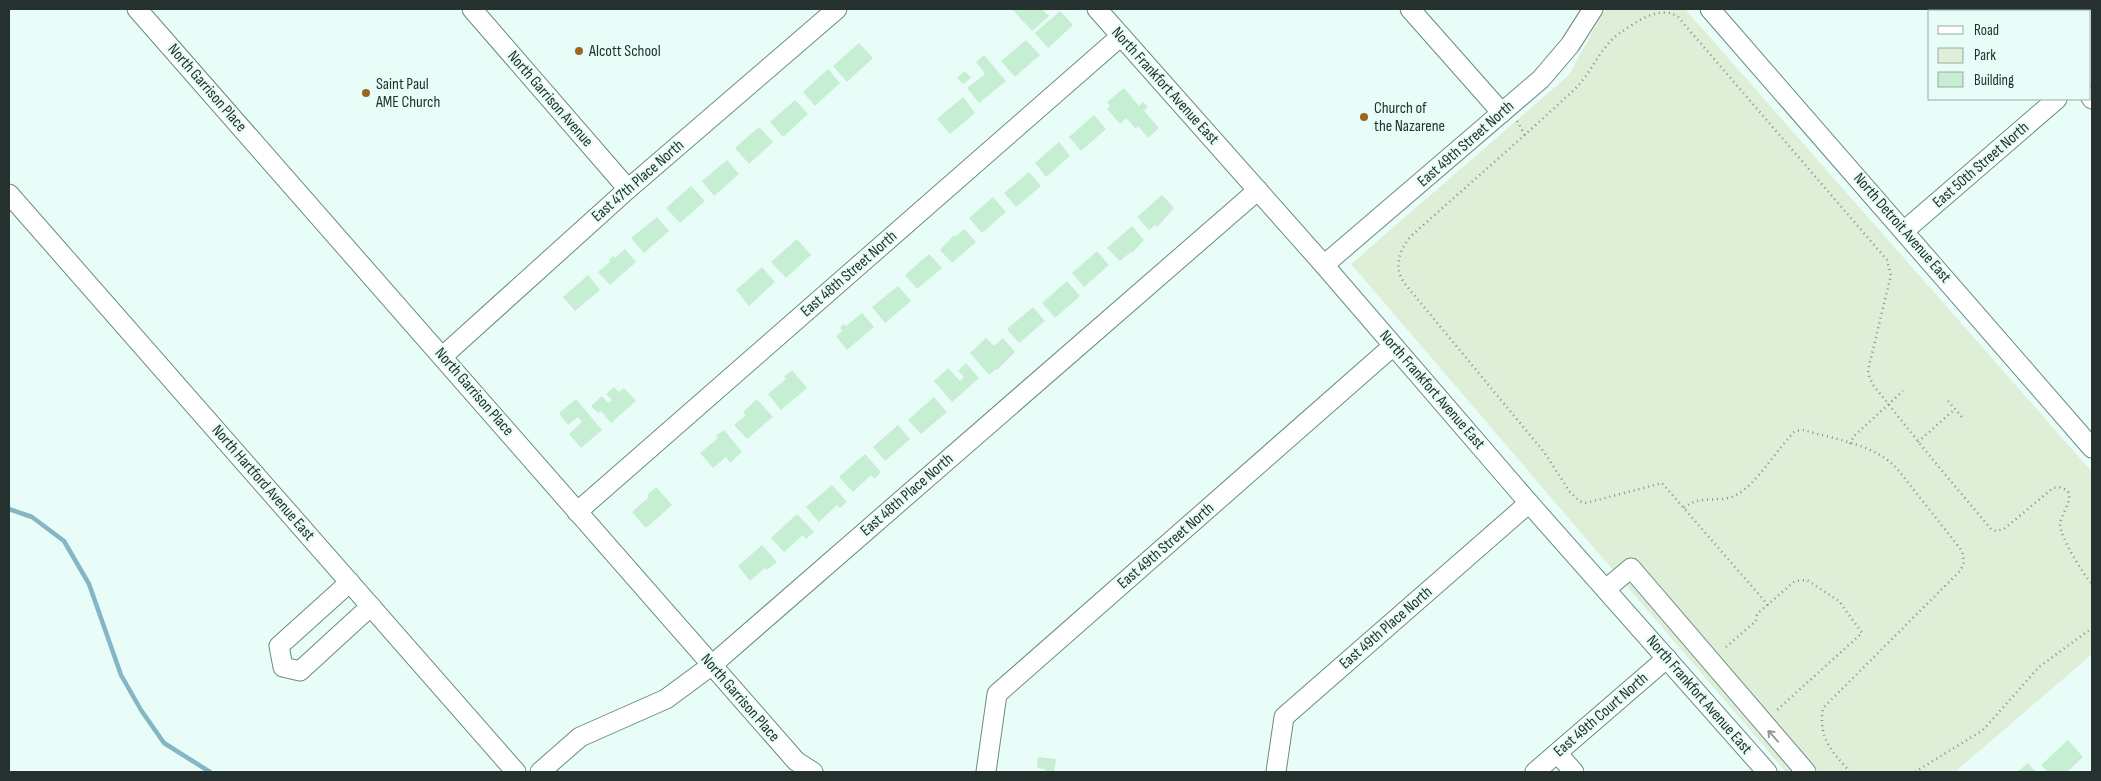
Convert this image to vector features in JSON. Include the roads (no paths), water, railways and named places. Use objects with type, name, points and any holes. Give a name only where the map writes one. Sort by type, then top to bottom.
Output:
[{"type":"street","name":"North Garrison Place","points":[[138,9],[796,761],[814,772]]},
{"type":"street","name":"North Garrison Avenue","points":[[472,9],[628,188]]},
{"type":"street","name":"East 47th Place North","points":[[443,356],[628,188],[837,9]]},
{"type":"street","name":"North Frankfort Avenue East","points":[[1097,9],[1324,265],[1767,772]]},
{"type":"street","points":[[1410,9],[1502,113]]},
{"type":"street","name":"East 49th Street North","points":[[1324,265],[1541,79],[1570,45],[1593,9]]},
{"type":"street","name":"North Detroit Avenue East","points":[[1710,9],[2092,448]]},
{"type":"street","name":"East 48th Street North","points":[[577,512],[1121,36]]},
{"type":"street","name":"East 50th Street North","points":[[1904,231],[2056,100]]},
{"type":"street","name":"East 48th Place North","points":[[540,772],[580,737],[666,699],[712,665],[1258,190]]},
{"type":"street","name":"North Hartford Avenue East","points":[[9,194],[516,772]]},
{"type":"street","name":"East 49th Street North","points":[[986,772],[997,694],[1393,346]]},
{"type":"street","name":"East 49th Place North","points":[[1276,772],[1284,716],[1530,503]]},
{"type":"street","points":[[1606,589],[1631,568],[1806,772]]},
{"type":"street","points":[[350,582],[279,646],[284,668],[300,671],[371,606]]},
{"type":"street","name":"East 49th Court North","points":[[1535,772],[1557,753],[1661,651],[1679,625]]},
{"type":"street","points":[[1557,753],[1574,772]]},
{"type":"waterway","points":[[9,509],[32,517],[64,541],[89,584],[121,675],[141,710],[164,743],[210,772]]},
{"type":"place","name":"Alcott School","points":[[579,51]]},
{"type":"place","name":"Saint Paul AME Church","points":[[366,93]]},
{"type":"place","name":"Church of the Nazarene","points":[[1364,117]]}]
